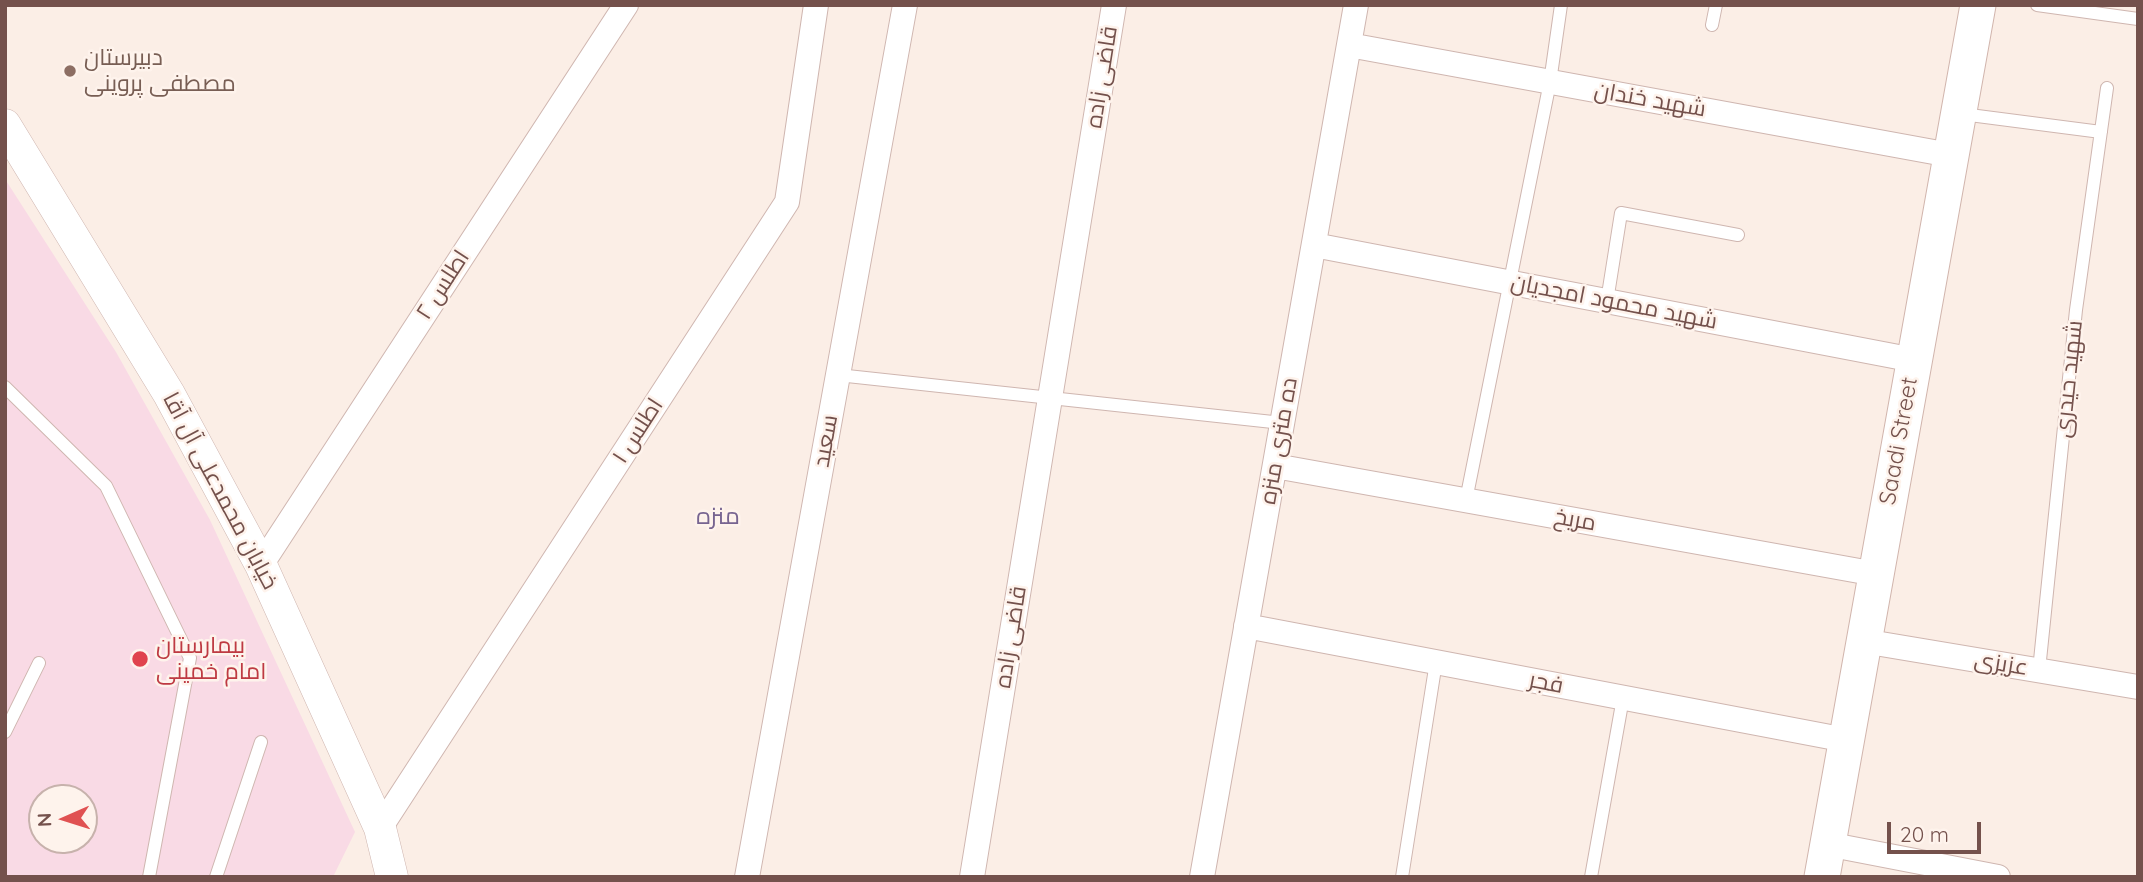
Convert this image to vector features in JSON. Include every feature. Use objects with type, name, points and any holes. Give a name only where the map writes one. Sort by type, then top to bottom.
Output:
[{"type":"main road","name":"Saadi Street","points":[[1824,860],[1978,5]]},
{"type":"street","name":"اطلس ۲","points":[[261,565],[626,5]]},
{"type":"street","name":"اطلس ۱","points":[[380,828],[787,202],[816,5]]},
{"type":"street","name":"سعید","points":[[747,877],[905,5]]},
{"type":"street","name":"قاضی زاده","points":[[972,877],[1114,5]]},
{"type":"street","name":"ده متری منزه","points":[[1202,877],[1356,5]]},
{"type":"street","name":"شهید خندان","points":[[1349,45],[1950,155]]},
{"type":"street","name":"خیابان محمدعلی آل آقا","points":[[5,125],[169,394],[261,565],[380,828],[392,877]]},
{"type":"street","name":"شهید محمود امجدیان","points":[[1314,245],[1914,360]]},
{"type":"street","name":"مریخ","points":[[1275,466],[1876,574]]},
{"type":"street","name":"فجر","points":[[1247,626],[1846,740]]},
{"type":"street","name":"عزیزی","points":[[1863,641],[2138,687]]},
{"type":"street","points":[[1824,860],[1998,877]]},
{"type":"lane","points":[[1466,500],[1550,82],[1561,5]]},
{"type":"lane","points":[[1712,25],[1716,5]]},
{"type":"lane","points":[[2037,5],[2138,19]]},
{"type":"lane","name":"شهید حیدری","points":[[2039,670],[2076,310],[2107,88]]},
{"type":"lane","points":[[1958,113],[2101,132]]},
{"type":"lane","points":[[1607,301],[1621,213],[1738,235]]},
{"type":"lane","points":[[838,375],[1282,423]]},
{"type":"lane","points":[[5,387],[106,486],[190,658],[149,877]]},
{"type":"lane","points":[[1402,877],[1436,662]]},
{"type":"lane","points":[[5,732],[38,663]]},
{"type":"lane","points":[[1591,877],[1623,698]]},
{"type":"lane","points":[[216,877],[261,742]]},
{"type":"shaded area","name":"بیمارستان امام خمینی","points":[[5,179],[116,352],[210,520],[355,832],[333,877],[5,877]]},
{"type":"place","name":"دبیرستان مصطفی پروینی","points":[[70,71]]},
{"type":"place","name":"بیمارستان امام خمینی","points":[[140,659]]},
{"type":"district","name":"منزه","points":[[718,517]]}]
